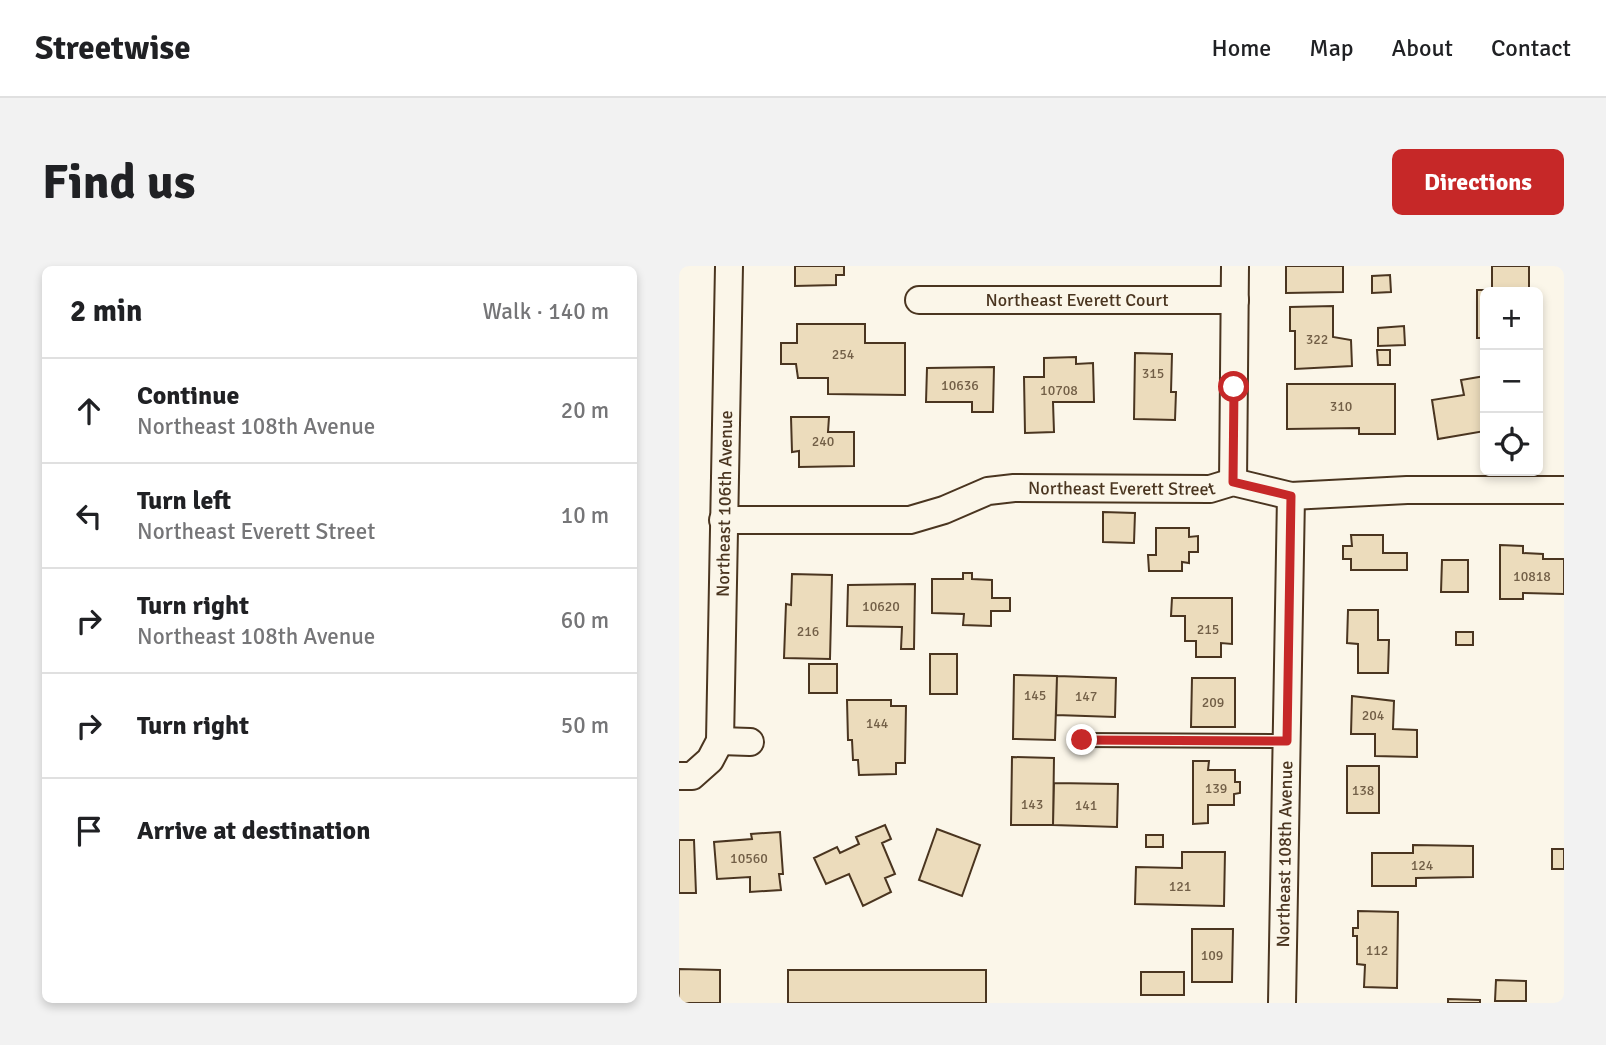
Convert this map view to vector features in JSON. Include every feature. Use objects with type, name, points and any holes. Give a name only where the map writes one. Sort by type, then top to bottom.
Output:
[{"type":"street","name":"Northeast 106th Avenue","points":[[720,741],[729,266]]},
{"type":"street","points":[[1233,482],[1235,266]]},
{"type":"street","name":"Northeast Everett Court","points":[[919,300],[1235,300]]},
{"type":"street","name":"Northeast Everett Street","points":[[723,520],[910,520],[944,510],[988,491],[1210,489],[1233,482],[1291,496],[1407,490],[1564,490]]},
{"type":"street","name":"Northeast 108th Avenue","points":[[1282,1003],[1291,496]]},
{"type":"street","points":[[679,776],[692,776],[710,760],[720,741],[750,742]]},
{"type":"lane","points":[[1082,740],[1287,741]]},
{"type":"building","points":[[795,266],[844,266],[844,275],[836,275],[836,285],[795,286]]},
{"type":"building","points":[[1286,266],[1343,266],[1343,292],[1286,293]]},
{"type":"building","points":[[1492,266],[1529,266],[1529,287],[1492,287]]},
{"type":"building","points":[[1390,275],[1391,292],[1372,293],[1372,276]]},
{"type":"building","points":[[1477,290],[1480,290],[1480,338],[1477,338]]},
{"type":"building","points":[[1333,306],[1333,337],[1351,340],[1352,366],[1295,369],[1295,331],[1290,331],[1290,307]]},
{"type":"building","points":[[797,324],[865,324],[865,343],[905,343],[905,395],[828,394],[828,378],[798,378],[796,364],[781,364],[781,343],[797,343]]},
{"type":"building","points":[[1404,326],[1405,345],[1378,346],[1378,328]]},
{"type":"building","points":[[1377,350],[1390,350],[1390,365],[1378,365]]},
{"type":"building","points":[[1135,353],[1172,354],[1171,392],[1176,392],[1175,420],[1134,419]]},
{"type":"building","points":[[1076,357],[1076,364],[1093,363],[1094,402],[1053,402],[1054,432],[1025,433],[1024,377],[1044,377],[1044,358]]},
{"type":"building","points":[[994,367],[993,412],[972,412],[972,402],[926,402],[927,368]]},
{"type":"building","points":[[1480,377],[1480,432],[1438,439],[1432,400],[1464,395],[1461,380]]},
{"type":"building","points":[[1287,384],[1395,384],[1395,434],[1359,434],[1359,428],[1287,429]]},
{"type":"building","points":[[791,417],[829,417],[828,432],[854,432],[854,466],[799,467],[799,451],[792,452]]},
{"type":"building","points":[[1103,512],[1135,513],[1134,543],[1103,542]]},
{"type":"building","points":[[1156,528],[1189,528],[1189,537],[1198,536],[1198,552],[1189,552],[1189,563],[1182,562],[1182,571],[1149,571],[1148,555],[1156,555]]},
{"type":"building","points":[[1351,535],[1383,535],[1383,553],[1407,553],[1407,570],[1351,570],[1351,559],[1343,559],[1343,546],[1352,546]]},
{"type":"building","points":[[1500,545],[1523,546],[1523,553],[1543,554],[1543,559],[1564,559],[1564,594],[1523,593],[1523,599],[1500,599]]},
{"type":"building","points":[[1442,560],[1468,560],[1468,592],[1441,592]]},
{"type":"building","points":[[963,573],[972,573],[972,579],[992,580],[992,598],[1010,598],[1010,611],[991,611],[991,626],[963,625],[964,614],[932,613],[932,579],[963,579]]},
{"type":"building","points":[[792,574],[832,575],[830,659],[784,658],[786,604],[791,605]]},
{"type":"building","points":[[915,584],[914,649],[901,649],[902,627],[847,626],[848,585]]},
{"type":"building","points":[[1172,598],[1232,598],[1232,644],[1221,643],[1221,657],[1196,657],[1196,641],[1185,641],[1185,616],[1171,616]]},
{"type":"building","points":[[1348,610],[1378,610],[1378,640],[1389,640],[1388,673],[1358,673],[1358,644],[1347,643]]},
{"type":"building","points":[[1456,632],[1473,632],[1473,645],[1456,645]]},
{"type":"building","points":[[930,654],[957,654],[957,694],[930,694]]},
{"type":"building","points":[[809,664],[837,664],[837,693],[809,693]]},
{"type":"building","points":[[1014,675],[1057,676],[1055,740],[1013,739]]},
{"type":"building","points":[[1057,676],[1116,678],[1115,717],[1056,715]]},
{"type":"building","points":[[1192,678],[1235,678],[1235,727],[1191,727]]},
{"type":"building","points":[[1352,696],[1394,701],[1393,729],[1417,730],[1417,757],[1375,756],[1375,734],[1351,734]]},
{"type":"building","points":[[847,700],[891,700],[891,706],[906,706],[905,763],[896,763],[896,774],[859,775],[858,760],[853,760],[852,740],[848,740]]},
{"type":"building","points":[[1012,757],[1054,758],[1053,825],[1011,825]]},
{"type":"building","points":[[1193,761],[1209,761],[1208,770],[1235,770],[1235,782],[1240,782],[1240,793],[1234,794],[1234,805],[1208,805],[1208,823],[1193,824]]},
{"type":"building","points":[[1347,766],[1379,766],[1379,813],[1347,813]]},
{"type":"building","points":[[1054,783],[1118,784],[1117,827],[1053,825]]},
{"type":"building","points":[[885,825],[891,839],[882,843],[895,874],[885,878],[891,892],[863,906],[849,874],[826,884],[814,858],[837,847],[840,853],[859,844],[856,837]]},
{"type":"building","points":[[937,829],[980,845],[962,896],[919,880]]},
{"type":"building","points":[[780,832],[783,874],[779,874],[781,890],[750,892],[750,877],[717,879],[714,842],[752,839],[751,834]]},
{"type":"building","points":[[1146,835],[1163,835],[1163,847],[1146,847]]},
{"type":"building","points":[[679,840],[694,840],[696,893],[679,893]]},
{"type":"building","points":[[1413,845],[1473,846],[1473,877],[1416,878],[1416,886],[1372,886],[1372,853],[1413,853]]},
{"type":"building","points":[[1552,849],[1564,849],[1564,869],[1552,869]]},
{"type":"building","points":[[1182,852],[1225,852],[1224,906],[1135,904],[1136,867],[1182,868]]},
{"type":"building","points":[[1358,911],[1398,912],[1397,988],[1364,987],[1365,965],[1357,964],[1357,936],[1353,936],[1353,928],[1358,928]]},
{"type":"building","points":[[1192,929],[1233,929],[1232,982],[1192,982]]},
{"type":"building","points":[[679,969],[720,970],[720,1003],[679,1003]]},
{"type":"building","points":[[788,970],[986,970],[986,1003],[788,1003]]},
{"type":"building","points":[[1141,972],[1184,972],[1184,995],[1141,995]]},
{"type":"building","points":[[1496,980],[1526,981],[1526,1001],[1495,1001]]},
{"type":"building","points":[[1448,999],[1480,1000],[1480,1003],[1448,1003]]},
{"type":"route","points":[[1082,740],[1287,741],[1291,496],[1233,482],[1234,387]]}]
